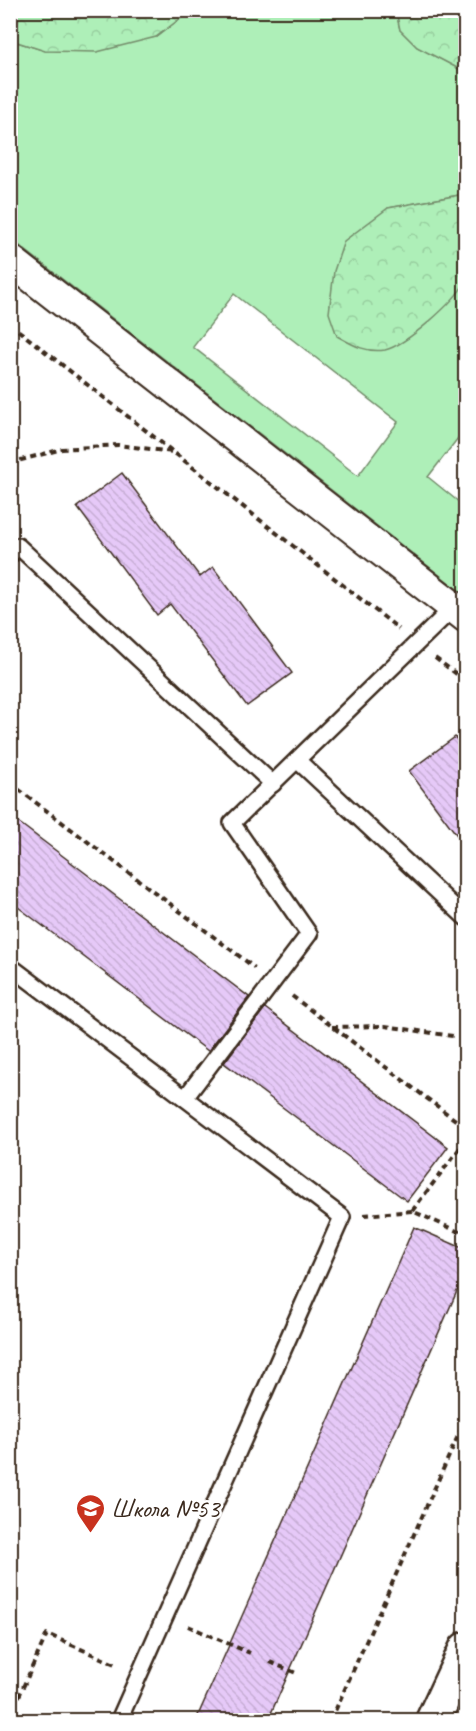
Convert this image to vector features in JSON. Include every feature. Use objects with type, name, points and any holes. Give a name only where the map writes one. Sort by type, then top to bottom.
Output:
[{"type":"street","points":[[10,260],[459,613]]},
{"type":"street","points":[[434,1720],[465,1649]]},
{"type":"lane","points":[[10,555],[18,546],[273,784]]},
{"type":"lane","points":[[185,1098],[309,934],[232,823],[417,643],[459,613]]},
{"type":"lane","points":[[297,760],[465,918]]},
{"type":"lane","points":[[10,966],[342,1217],[119,1720]]},
{"type":"path","points":[[10,324],[465,681]]},
{"type":"path","points":[[10,463],[62,449],[118,446],[173,452]]},
{"type":"path","points":[[10,783],[465,1128]]},
{"type":"path","points":[[332,1027],[385,1026],[465,1038]]},
{"type":"path","points":[[412,1211],[465,1140]]},
{"type":"path","points":[[342,1217],[412,1211],[465,1235]]},
{"type":"path","points":[[331,1720],[465,1418]]},
{"type":"path","points":[[166,1616],[250,1653]]},
{"type":"path","points":[[10,1716],[47,1634],[139,1675]]},
{"type":"path","points":[[270,1662],[296,1673]]},
{"type":"path","points":[[10,1696],[18,1699]]},
{"type":"green space","points":[[11,10],[190,11],[156,37],[97,52],[45,51],[11,40]]},
{"type":"green space","points":[[190,11],[396,11],[400,30],[417,47],[465,72],[465,194],[388,208],[408,338],[443,308],[465,281],[465,429],[428,477],[465,507],[465,595],[11,239],[10,40],[46,51],[156,37]],"holes":[[[234,294],[398,422],[358,476],[193,347]]]},
{"type":"green space","points":[[396,11],[465,11],[465,72],[417,47],[400,30]]},
{"type":"green space","points":[[465,194],[466,276],[460,290],[451,300],[417,332],[385,350],[366,349],[337,336],[329,313],[334,271],[344,241],[388,208]]},
{"type":"building","points":[[122,473],[200,577],[213,567],[292,673],[247,706],[170,604],[157,615],[77,507]]},
{"type":"building","points":[[455,737],[465,751],[465,846],[409,771]]},
{"type":"building","points":[[10,816],[249,997],[208,1051],[10,901]]},
{"type":"building","points":[[265,1008],[448,1147],[407,1201],[224,1063]]},
{"type":"building","points":[[414,1227],[465,1249],[465,1273],[268,1720],[196,1720]]},
{"type":"place","name":"Школа №53","points":[[90,1534]]}]
